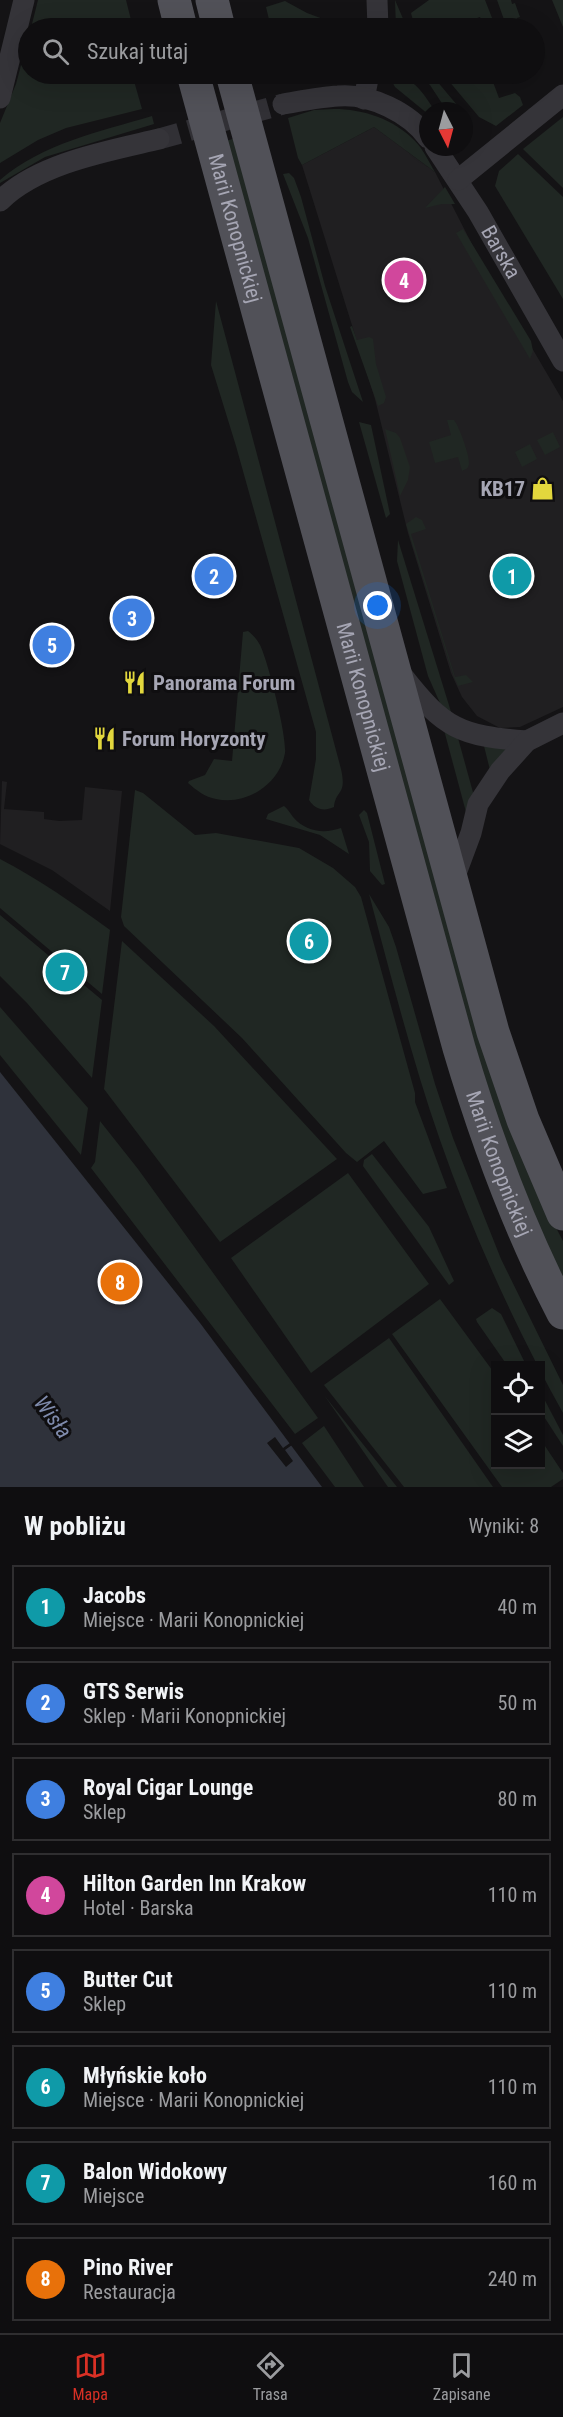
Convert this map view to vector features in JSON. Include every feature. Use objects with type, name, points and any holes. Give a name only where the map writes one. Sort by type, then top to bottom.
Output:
[{"type":"main road","points":[[174,0],[178,18]]},
{"type":"main road","points":[[212,0],[216,18]]},
{"type":"main road","name":"Marii Konopnickiej","points":[[196,84],[459,1048],[476,1105],[507,1191],[561,1316]]},
{"type":"main road","name":"Marii Konopnickiej","points":[[235,84],[452,885],[508,1077],[526,1130],[563,1214]]},
{"type":"street","points":[[20,18],[24,0]]},
{"type":"street","points":[[377,0],[378,18]]},
{"type":"street","points":[[0,98],[18,24]]},
{"type":"street","points":[[364,99],[367,84]]},
{"type":"street","points":[[283,104],[340,95],[390,107],[419,126]]},
{"type":"street","points":[[458,180],[563,95]]},
{"type":"street","points":[[0,201],[21,184],[46,172],[76,161],[159,139]]},
{"type":"street","name":"Barska","points":[[441,156],[458,180],[563,361]]},
{"type":"street","points":[[393,664],[418,697],[456,728],[481,736],[527,741]]},
{"type":"street","points":[[452,885],[471,832],[478,804],[500,771],[527,741],[563,723]]},
{"type":"shaded area","points":[[38,0],[126,0],[130,18],[34,18]]},
{"type":"shaded area","points":[[395,0],[403,18],[396,18]]},
{"type":"shaded area","points":[[429,0],[485,0],[492,18],[412,18],[411,13]]},
{"type":"shaded area","points":[[497,0],[511,0],[512,4],[515,3],[520,17],[503,18]]},
{"type":"shaded area","points":[[552,0],[563,0],[563,27]]},
{"type":"shaded area","points":[[285,1],[320,18],[269,18],[266,7]]},
{"type":"shaded area","points":[[18,76],[18,84],[135,84],[142,109],[66,128],[38,140],[0,163],[0,123]]},
{"type":"shaded area","points":[[393,84],[416,86],[428,102],[419,102],[419,107]]},
{"type":"shaded area","points":[[429,84],[439,84],[454,102],[441,102]]},
{"type":"shaded area","points":[[451,84],[494,84],[499,98],[515,93],[520,97],[523,105],[496,126],[479,117],[473,110],[473,102],[466,102]]},
{"type":"shaded area","points":[[345,109],[367,113],[388,121],[407,133],[418,144],[419,156],[425,156],[435,172],[374,127],[302,165],[298,158],[288,118],[314,110]]},
{"type":"shaded area","points":[[152,116],[154,124],[45,157],[0,183],[0,180],[17,167],[53,148]]},
{"type":"shaded area","points":[[563,117],[563,188],[523,149]]},
{"type":"shaded area","points":[[374,127],[435,172],[477,254],[563,401],[563,707],[520,727],[500,728],[477,716],[462,697],[451,673],[408,533],[375,399],[302,165]]},
{"type":"shaded area","points":[[236,138],[552,1220],[563,1241],[563,1290],[497,1135],[222,142]]},
{"type":"shaded area","points":[[518,154],[563,197],[563,299],[495,186],[499,171]]},
{"type":"shaded area","points":[[289,173],[294,178],[301,197],[325,286],[363,402],[352,392],[348,382],[308,238],[283,174]]},
{"type":"shaded area","points":[[445,187],[455,204],[425,208]]},
{"type":"shaded area","points":[[463,229],[531,341],[533,351],[530,359],[456,233]]},
{"type":"shaded area","points":[[216,301],[341,769],[342,788],[334,807],[330,809],[320,809],[309,800],[316,759],[316,732],[211,365]]},
{"type":"shaded area","points":[[352,326],[357,340],[369,337],[373,339],[376,364],[386,397],[384,403],[378,406],[350,327]]},
{"type":"shaded area","points":[[447,420],[454,420],[466,448],[469,464],[462,471],[458,457],[435,463],[429,442],[451,435]]},
{"type":"shaded area","points":[[359,422],[371,425],[390,514],[386,518]]},
{"type":"shaded area","points":[[385,429],[396,433],[400,438],[410,467],[408,480],[400,496]]},
{"type":"shaded area","points":[[553,432],[560,447],[545,455],[537,440]]},
{"type":"shaded area","points":[[530,444],[537,459],[522,467],[515,452]]},
{"type":"shaded area","points":[[416,517],[422,520],[426,529],[411,534],[455,677],[466,675],[473,682],[458,686],[454,677],[406,524]]},
{"type":"shaded area","points":[[398,540],[452,715],[440,703],[428,676],[397,561]]},
{"type":"shaded area","points":[[248,631],[259,643],[268,666],[280,716],[285,753],[276,774],[260,790],[239,799],[216,799],[197,791],[188,783],[205,775],[214,759],[232,761],[243,632]]},
{"type":"shaded area","points":[[444,730],[458,738],[474,796],[466,812]]},
{"type":"shaded area","points":[[484,746],[509,748],[490,770]]},
{"type":"shaded area","points":[[2,781],[7,782],[4,809],[44,812],[44,819],[59,821],[82,820],[85,787],[122,791],[110,911],[52,870],[0,844]]},
{"type":"shaded area","points":[[135,790],[143,793],[195,835],[216,833],[299,848],[333,868],[355,887],[361,897],[415,1093],[415,1102],[447,1188],[423,1194],[384,1141],[357,1162],[346,1153],[242,1038],[124,926],[121,917]]},
{"type":"shaded area","points":[[284,806],[298,822],[309,829],[328,831],[341,828],[349,854],[320,835],[266,819],[268,814]]},
{"type":"shaded area","points":[[364,810],[367,813],[385,884],[382,885],[370,871],[369,842],[359,815]]},
{"type":"shaded area","points":[[0,859],[70,901],[110,930],[102,994],[0,908]]},
{"type":"shaded area","points":[[369,894],[389,927],[396,947],[435,1084],[453,1138],[501,1259],[563,1385],[563,1413],[545,1379],[545,1361],[536,1361],[529,1348],[496,1280],[453,1176],[430,1110]]},
{"type":"shaded area","points":[[0,915],[102,1000],[92,1078],[27,1003],[0,976]]},
{"type":"shaded area","points":[[122,941],[214,1026],[337,1159],[220,1242],[104,1089]]},
{"type":"shaded area","points":[[0,1007],[88,1108],[81,1155],[0,1055]]},
{"type":"shaded area","points":[[100,1121],[138,1169],[318,1418],[295,1434],[91,1168],[95,1162]]},
{"type":"shaded area","points":[[372,1154],[429,1227],[454,1281],[449,1285],[363,1166],[364,1160]]},
{"type":"shaded area","points":[[348,1173],[429,1284],[311,1373],[231,1258]]},
{"type":"shaded area","points":[[440,1299],[491,1369],[491,1469],[545,1469],[545,1446],[563,1473],[563,1479],[551,1487],[502,1487],[392,1334]]},
{"type":"shaded area","points":[[492,1308],[501,1314],[524,1361],[504,1361],[476,1319]]},
{"type":"shaded area","points":[[389,1338],[493,1487],[404,1487],[324,1385]]},
{"type":"shaded area","points":[[324,1395],[397,1487],[388,1487]]},
{"type":"shaded area","points":[[545,1401],[563,1435],[563,1446],[545,1418]]},
{"type":"shaded area","points":[[324,1426],[364,1487],[335,1487],[302,1443]]},
{"type":"water","name":"Wisła","points":[[0,1072],[200,1323],[322,1487],[0,1487]]},
{"type":"pier","points":[[275,1437],[283,1448],[290,1443],[292,1445],[285,1450],[293,1461],[286,1467],[267,1443]]},
{"type":"tunnel","points":[[159,139],[283,104]]},
{"type":"place","name":"Hilton Garden Inn Krakow","points":[[404,280]]},
{"type":"place","name":"KB17","points":[[543,489]]},
{"type":"place","name":"GTS Serwis","points":[[214,576]]},
{"type":"place","name":"Jacobs","points":[[512,576]]},
{"type":"place","name":"Royal Cigar Lounge","points":[[132,618]]},
{"type":"place","name":"Butter Cut","points":[[52,645]]},
{"type":"place","name":"Panorama Forum","points":[[135,683]]},
{"type":"place","name":"Forum Horyzonty","points":[[104,739]]},
{"type":"place","name":"Młyńskie koło","points":[[309,941]]},
{"type":"place","name":"Balon Widokowy","points":[[65,972]]},
{"type":"place","name":"Pino River","points":[[120,1282]]}]
